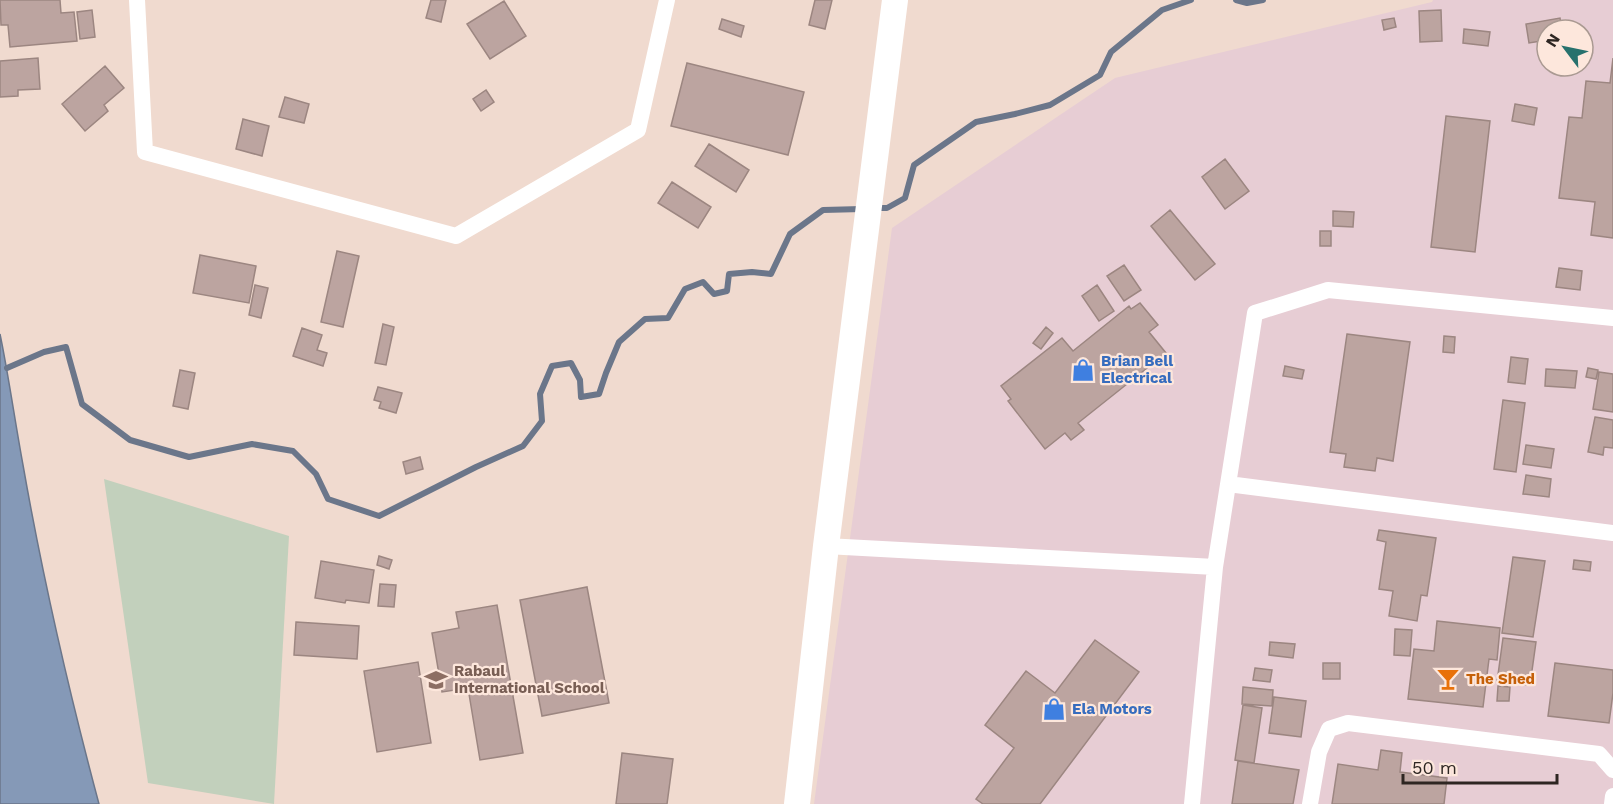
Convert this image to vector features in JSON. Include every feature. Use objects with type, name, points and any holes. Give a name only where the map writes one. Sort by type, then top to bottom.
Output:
[{"type":"main road","points":[[797,804],[826,546],[895,0]]},
{"type":"street","points":[[137,0],[145,152],[456,236],[638,130],[667,0]]},
{"type":"street","points":[[1192,804],[1215,567],[1255,313],[1328,290],[1613,318]]},
{"type":"street","points":[[1228,484],[1613,532]]},
{"type":"street","points":[[826,546],[1215,567]]},
{"type":"street","points":[[1310,804],[1319,752],[1329,729],[1348,723],[1599,754],[1613,770]]},
{"type":"street","points":[[1612,804],[1613,796]]},
{"type":"shaded area","points":[[1433,0],[1613,0],[1613,804],[814,804],[892,228],[1115,78]]},
{"type":"green space","points":[[104,479],[289,536],[274,804],[148,783]]},
{"type":"water","points":[[0,334],[48,593],[99,804],[0,804]]},
{"type":"building","points":[[0,0],[60,0],[61,13],[74,12],[77,41],[10,47],[8,25],[1,25]]},
{"type":"building","points":[[431,0],[446,0],[441,22],[426,18]]},
{"type":"building","points":[[815,0],[832,0],[825,29],[809,25]]},
{"type":"building","points":[[504,1],[526,36],[490,59],[467,24]]},
{"type":"building","points":[[92,10],[95,37],[80,39],[77,12]]},
{"type":"building","points":[[1441,10],[1442,41],[1420,42],[1419,11]]},
{"type":"building","points":[[1394,18],[1396,27],[1384,30],[1382,20]]},
{"type":"building","points":[[722,19],[744,26],[741,37],[719,29]]},
{"type":"building","points":[[1535,22],[1535,42],[1529,43],[1526,24]]},
{"type":"building","points":[[1464,29],[1490,32],[1488,46],[1463,43]]},
{"type":"building","points":[[38,58],[40,89],[18,90],[18,96],[0,97],[0,61]]},
{"type":"building","points":[[1613,58],[1613,238],[1591,235],[1595,202],[1559,198],[1569,117],[1582,118],[1586,81],[1610,83]]},
{"type":"building","points":[[687,63],[804,92],[788,155],[671,126]]},
{"type":"building","points":[[105,66],[124,88],[104,105],[108,111],[85,131],[62,104]]},
{"type":"building","points":[[486,90],[494,102],[481,111],[473,99]]},
{"type":"building","points":[[285,97],[309,104],[304,123],[279,117]]},
{"type":"building","points":[[1515,104],[1537,108],[1534,125],[1512,121]]},
{"type":"building","points":[[1446,116],[1490,121],[1475,252],[1431,247]]},
{"type":"building","points":[[243,119],[269,126],[262,156],[236,149]]},
{"type":"building","points":[[709,144],[749,170],[736,192],[695,166]]},
{"type":"building","points":[[1225,159],[1249,191],[1225,209],[1202,177]]},
{"type":"building","points":[[672,182],[711,207],[698,228],[658,203]]},
{"type":"building","points":[[1170,210],[1215,264],[1195,280],[1151,226]]},
{"type":"building","points":[[1333,211],[1354,212],[1353,227],[1333,226]]},
{"type":"building","points":[[1320,231],[1331,231],[1331,246],[1320,246]]},
{"type":"building","points":[[337,251],[359,256],[343,327],[321,322]]},
{"type":"building","points":[[200,255],[256,266],[249,303],[193,293]]},
{"type":"building","points":[[1124,265],[1141,290],[1124,301],[1107,276]]},
{"type":"building","points":[[1559,268],[1582,271],[1580,290],[1556,287]]},
{"type":"building","points":[[255,285],[268,288],[261,318],[249,315]]},
{"type":"building","points":[[1097,285],[1114,311],[1099,321],[1082,296]]},
{"type":"building","name":"Brian Bell Electrical","points":[[1140,303],[1158,325],[1149,332],[1166,353],[1078,423],[1084,430],[1071,440],[1065,433],[1045,449],[1008,401],[1011,399],[1001,386],[1062,338],[1073,351],[1129,306],[1131,309]]},
{"type":"building","points":[[383,324],[394,327],[386,365],[375,363]]},
{"type":"building","points":[[1046,327],[1053,333],[1041,349],[1033,343]]},
{"type":"building","points":[[302,328],[322,335],[317,350],[327,353],[323,366],[293,356]]},
{"type":"building","points":[[1347,334],[1410,342],[1393,461],[1377,458],[1375,471],[1344,467],[1346,454],[1330,452]]},
{"type":"building","points":[[1444,336],[1455,337],[1454,353],[1443,352]]},
{"type":"building","points":[[1511,357],[1528,359],[1525,384],[1508,382]]},
{"type":"building","points":[[1285,366],[1304,370],[1302,379],[1283,376]]},
{"type":"building","points":[[1588,368],[1598,370],[1596,379],[1586,377]]},
{"type":"building","points":[[1546,369],[1577,371],[1575,388],[1545,386]]},
{"type":"building","points":[[180,370],[195,373],[188,409],[173,406]]},
{"type":"building","points":[[1599,372],[1613,374],[1613,412],[1593,409]]},
{"type":"building","points":[[378,387],[402,393],[396,413],[379,408],[381,402],[374,400]]},
{"type":"building","points":[[1503,400],[1525,403],[1516,472],[1494,469]]},
{"type":"building","points":[[1595,417],[1613,420],[1613,448],[1604,447],[1603,455],[1588,452]]},
{"type":"building","points":[[1526,445],[1554,449],[1551,468],[1523,464]]},
{"type":"building","points":[[420,457],[423,469],[406,474],[403,462]]},
{"type":"building","points":[[1526,475],[1551,479],[1549,497],[1523,494]]},
{"type":"building","points":[[1379,530],[1436,538],[1427,596],[1421,595],[1417,621],[1389,616],[1393,591],[1379,589],[1386,542],[1377,540]]},
{"type":"building","points":[[379,556],[392,560],[389,569],[377,565]]},
{"type":"building","points":[[1513,557],[1545,561],[1533,637],[1502,633]]},
{"type":"building","points":[[1574,560],[1591,562],[1590,571],[1573,569]]},
{"type":"building","points":[[321,561],[374,570],[369,603],[346,600],[345,603],[315,598]]},
{"type":"building","points":[[380,584],[396,585],[394,607],[378,606]]},
{"type":"building","points":[[587,587],[609,703],[542,716],[520,600]]},
{"type":"building","points":[[497,605],[523,753],[480,760],[468,688],[442,692],[432,633],[459,628],[456,612]]},
{"type":"building","name":"The Shed","points":[[1437,621],[1500,628],[1497,660],[1489,659],[1483,707],[1408,699],[1414,649],[1434,651]]},
{"type":"building","points":[[296,622],[359,626],[357,659],[294,655]]},
{"type":"building","points":[[1395,629],[1412,630],[1410,656],[1394,655]]},
{"type":"building","points":[[1503,638],[1536,642],[1530,685],[1497,682]]},
{"type":"building","name":"Ela Motors","points":[[1095,640],[1139,672],[1040,804],[983,804],[976,799],[1014,748],[985,725],[1026,671],[1055,693]]},
{"type":"building","points":[[1270,642],[1295,644],[1293,658],[1269,655]]},
{"type":"building","points":[[418,662],[431,743],[377,752],[364,671]]},
{"type":"building","points":[[1323,663],[1340,663],[1340,679],[1323,679]]},
{"type":"building","points":[[1555,663],[1613,670],[1609,723],[1548,716]]},
{"type":"building","points":[[1255,668],[1272,670],[1270,682],[1253,680]]},
{"type":"building","points":[[1498,686],[1510,687],[1509,701],[1497,701]]},
{"type":"building","points":[[1243,687],[1273,690],[1272,706],[1242,704]]},
{"type":"building","points":[[1274,697],[1306,701],[1301,737],[1269,733]]},
{"type":"building","points":[[1243,705],[1262,708],[1254,763],[1235,760]]},
{"type":"building","points":[[1381,750],[1402,753],[1400,772],[1447,778],[1444,804],[1332,804],[1338,764],[1378,770]]},
{"type":"building","points":[[622,753],[673,759],[667,804],[616,804]]},
{"type":"building","points":[[1238,761],[1299,770],[1293,804],[1232,804]]},
{"type":"waterway","points":[[876,208],[887,208],[905,198],[914,165],[976,122],[1050,105],[1100,75],[1111,52],[1162,10],[1191,0]]},
{"type":"waterway","points":[[1236,0],[1247,3],[1263,0]]},
{"type":"waterway","points":[[7,368],[44,352],[66,347],[82,404],[130,440],[189,457],[252,444],[293,451],[316,474],[328,499],[379,516],[523,446],[542,421],[540,394],[552,366],[571,363],[580,380],[581,397],[599,394],[619,342],[645,319],[668,318],[685,289],[703,282],[714,294],[727,291],[729,274],[752,272],[771,274],[790,234],[823,210],[862,209]]},
{"type":"place","name":"Brian Bell Electrical","points":[[1083,370]]},
{"type":"place","name":"The Shed","points":[[1448,679]]},
{"type":"place","name":"Rabaul International School","points":[[436,680]]},
{"type":"place","name":"Ela Motors","points":[[1054,709]]}]
